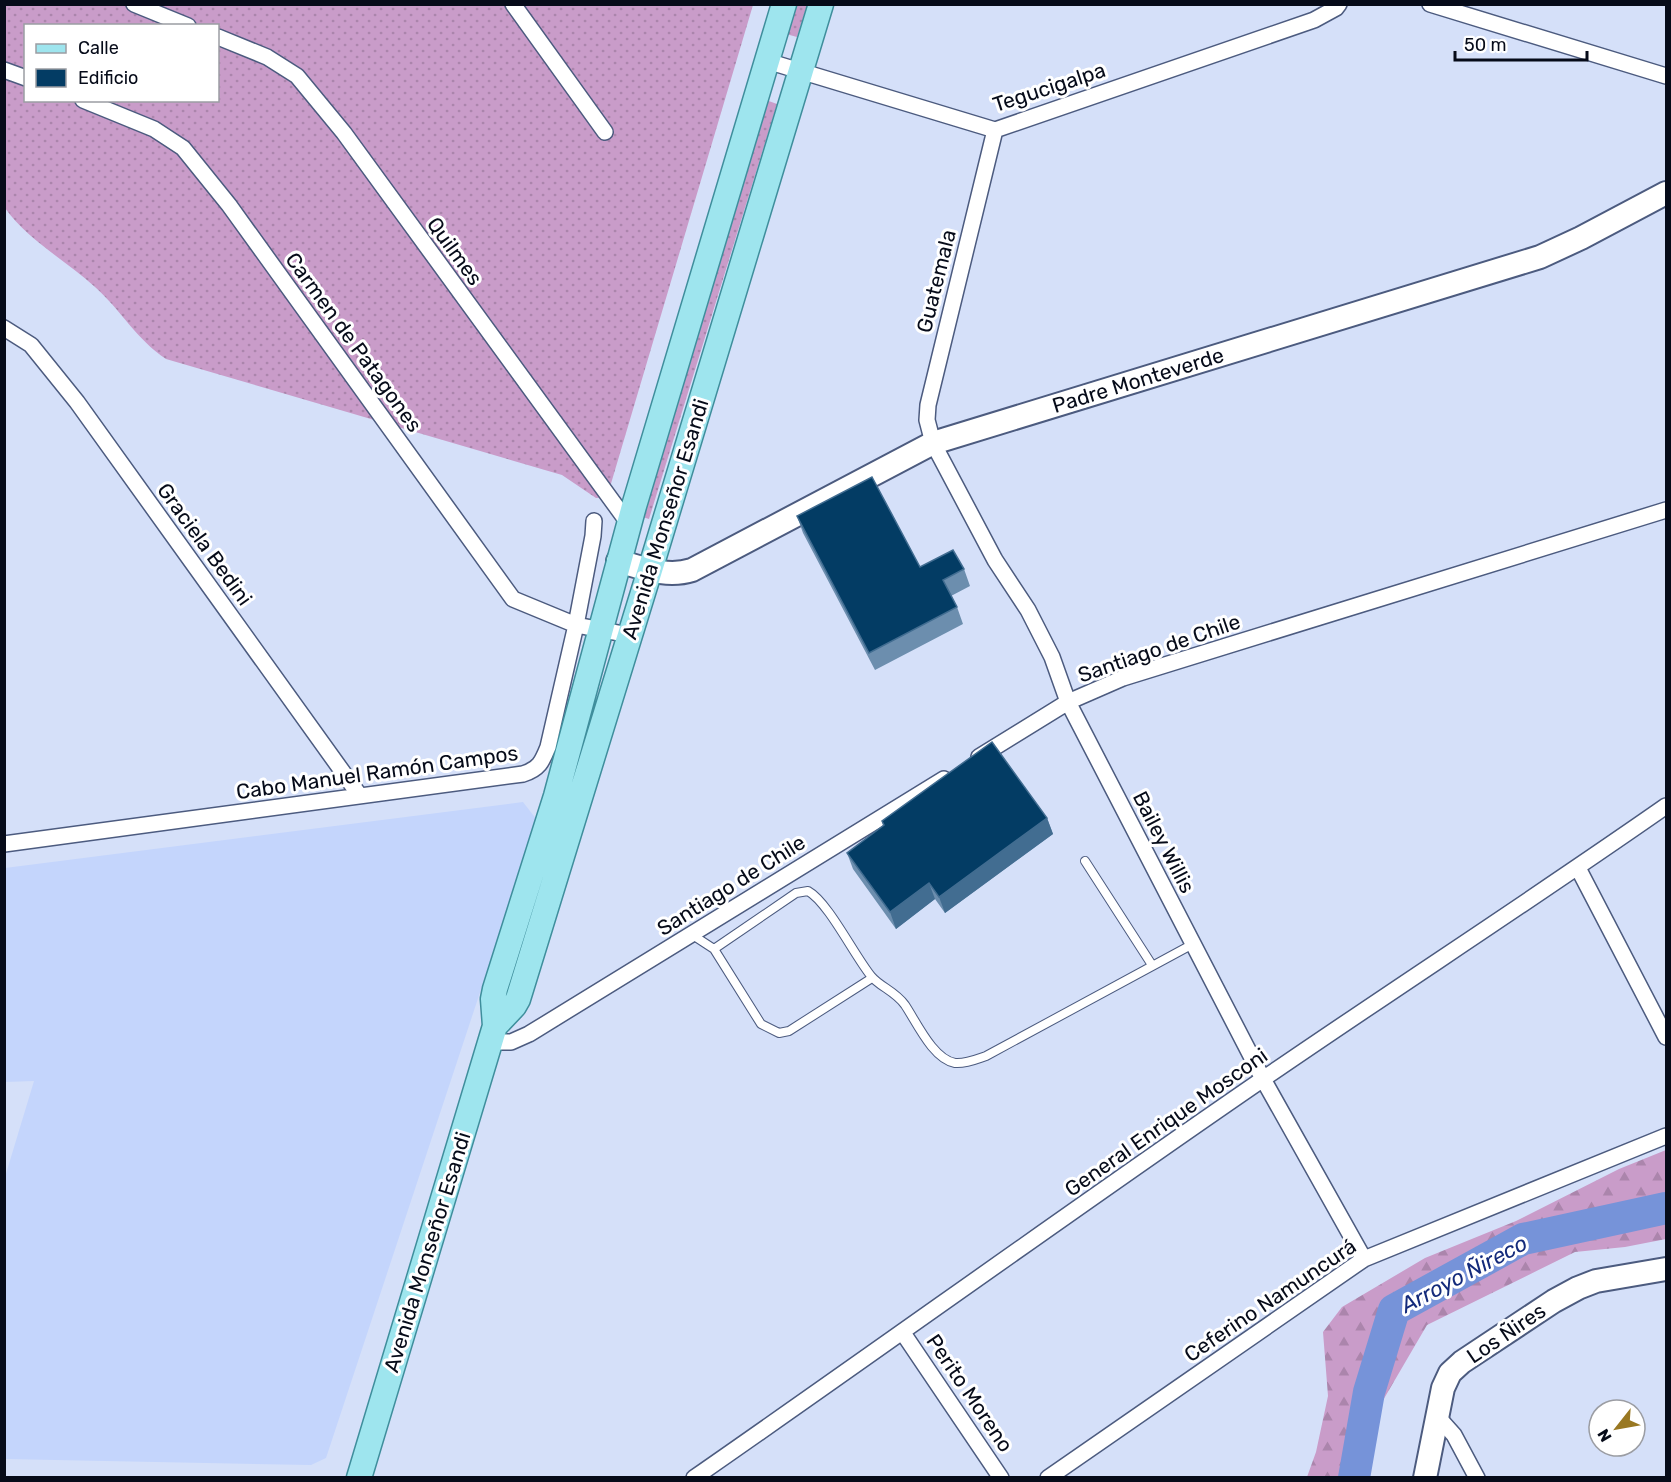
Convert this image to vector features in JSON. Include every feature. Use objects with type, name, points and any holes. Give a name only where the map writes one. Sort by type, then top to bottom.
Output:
[{"type":"main road","name":"Avenida Monseñor Esandi","points":[[359,1478],[492,1034],[495,989],[556,796],[618,561],[784,4]]},
{"type":"main road","name":"Avenida Monseñor Esandi","points":[[492,1034],[518,999],[821,4]]},
{"type":"street","points":[[134,4],[183,24]]},
{"type":"street","points":[[513,4],[605,132]]},
{"type":"street","name":"Tegucigalpa","points":[[767,61],[995,130],[1314,20],[1338,4]]},
{"type":"street","points":[[1430,4],[1666,76]]},
{"type":"street","name":"Quilmes","points":[[219,37],[267,57],[297,76],[344,133],[629,524]]},
{"type":"street","points":[[4,70],[24,77]]},
{"type":"street","name":"Carmen de Patagones","points":[[88,102],[154,129],[183,148],[230,205],[513,599],[576,625],[629,635]]},
{"type":"street","name":"Guatemala","points":[[933,442],[927,420],[928,405],[995,130]]},
{"type":"street","name":"Padre Monteverde","points":[[618,561],[650,570],[680,574],[692,570],[933,442],[1540,257],[1666,193]]},
{"type":"street","name":"Graciela Bedini","points":[[4,328],[31,345],[77,402],[360,796]]},
{"type":"street","name":"Bailey Willis","points":[[933,442],[995,560],[1028,610],[1052,657],[1068,702],[1193,944],[1263,1079],[1364,1259]]},
{"type":"street","name":"Santiago de Chile","points":[[492,1034],[511,1042],[529,1034],[1068,702],[1123,678],[1666,510]]},
{"type":"street","name":"Cabo Manuel Ramón Campos","points":[[4,844],[523,774],[538,767],[548,747],[576,625],[594,521]]},
{"type":"street","name":"General Enrique Mosconi","points":[[694,1478],[1263,1079],[1578,868],[1666,806]]},
{"type":"street","points":[[1578,868],[1666,1037]]},
{"type":"street","name":"Ceferino Namuncurá","points":[[1048,1478],[1364,1259],[1666,1136]]},
{"type":"street","name":"Los Ñires","points":[[1425,1478],[1443,1388],[1450,1373],[1462,1362],[1554,1301],[1578,1288],[1596,1281],[1666,1269]]},
{"type":"street","name":"Perito Moreno","points":[[903,1333],[1001,1478]]},
{"type":"street","points":[[1437,1416],[1454,1435],[1477,1478]]},
{"type":"lane","points":[[1085,861],[1152,965]]},
{"type":"lane","points":[[714,949],[796,893],[808,891],[821,901],[872,978],[891,990],[904,1003],[931,1046],[942,1057],[954,1063],[967,1063],[986,1056],[1026,1035],[1193,944]]},
{"type":"lane","points":[[691,934],[714,949],[761,1024],[779,1033],[789,1031],[872,978]]},
{"type":"shaded area","points":[[523,802],[537,820],[326,1458],[311,1465],[5,1459],[5,1177],[34,1081],[5,1082],[5,868]]},
{"type":"green space","points":[[4,5],[753,5],[607,497],[596,498],[562,475],[166,359],[137,334],[95,287],[36,240],[5,208]]},
{"type":"green space","points":[[795,5],[807,5],[797,37],[786,34]]},
{"type":"green space","points":[[766,100],[777,104],[649,519],[639,516]]},
{"type":"green space","points":[[1666,1150],[1666,1239],[1625,1247],[1575,1252],[1427,1325],[1382,1402],[1355,1477],[1307,1477],[1316,1452],[1328,1396],[1323,1332],[1342,1307],[1425,1258],[1516,1221],[1619,1169]]},
{"type":"building","points":[[872,477],[920,567],[953,550],[964,569],[943,580],[957,607],[869,653],[797,516]]},
{"type":"building","points":[[992,742],[1047,818],[939,897],[929,883],[890,912],[847,853],[884,825],[882,821]]},
{"type":"waterway","name":"Arroyo Ñireco","points":[[1354,1478],[1369,1392],[1394,1310],[1523,1239],[1666,1208]]}]
